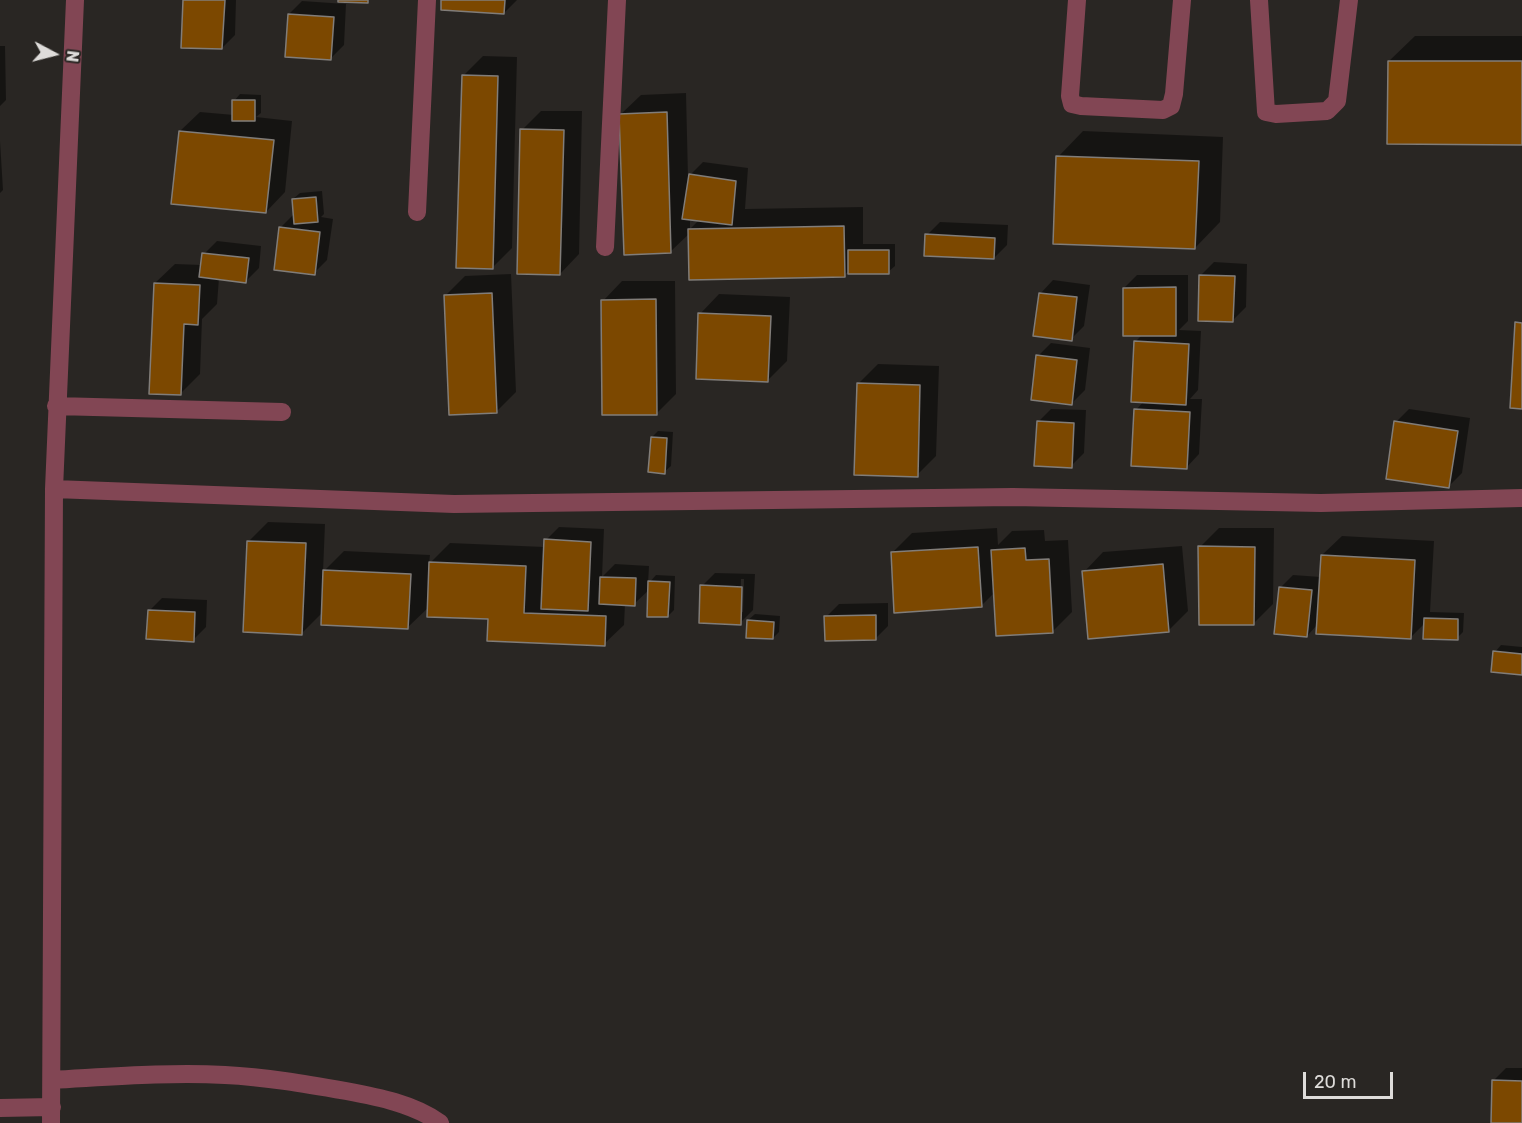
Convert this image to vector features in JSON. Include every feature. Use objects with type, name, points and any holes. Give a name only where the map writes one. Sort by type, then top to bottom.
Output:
[{"type":"street","points":[[0,1108],[51,1115],[54,489],[75,0]]},
{"type":"street","points":[[417,212],[427,0]]},
{"type":"street","points":[[605,247],[617,0]]},
{"type":"street","points":[[1077,0],[1070,96],[1072,104],[1163,110],[1171,106],[1174,94],[1182,0]]},
{"type":"street","points":[[1259,0],[1266,112],[1276,114],[1327,111],[1337,100],[1349,0]]},
{"type":"street","points":[[56,406],[282,412]]},
{"type":"street","points":[[54,489],[454,504],[1013,497],[1321,503],[1522,498]]},
{"type":"street","points":[[52,1080],[143,1075],[225,1075],[301,1083],[379,1097],[427,1114],[440,1123]]},
{"type":"building","points":[[183,0],[225,0],[222,49],[181,48]]},
{"type":"building","points":[[338,0],[368,0],[368,3],[338,2]]},
{"type":"building","points":[[441,0],[505,0],[504,14],[441,10]]},
{"type":"building","points":[[288,14],[334,17],[331,60],[285,57]]},
{"type":"building","points":[[1388,61],[1522,61],[1522,145],[1387,144]]},
{"type":"building","points":[[462,75],[498,76],[493,269],[456,268]]},
{"type":"building","points":[[232,100],[255,100],[255,121],[232,121]]},
{"type":"building","points":[[667,112],[671,253],[624,255],[619,114]]},
{"type":"building","points":[[520,129],[564,130],[560,275],[517,274]]},
{"type":"building","points":[[179,131],[274,140],[266,213],[171,204]]},
{"type":"building","points":[[1056,156],[1199,161],[1195,249],[1053,244]]},
{"type":"building","points":[[689,174],[736,181],[732,225],[682,219]]},
{"type":"building","points":[[316,197],[318,222],[294,224],[292,199]]},
{"type":"building","points":[[844,226],[845,277],[689,280],[688,229]]},
{"type":"building","points":[[279,227],[320,232],[315,275],[274,270]]},
{"type":"building","points":[[925,234],[995,238],[994,259],[924,256]]},
{"type":"building","points":[[848,250],[889,250],[889,274],[848,274]]},
{"type":"building","points":[[202,253],[249,258],[246,283],[199,277]]},
{"type":"building","points":[[1199,275],[1235,276],[1233,322],[1198,321]]},
{"type":"building","points":[[154,283],[200,285],[198,325],[184,324],[181,395],[149,394]]},
{"type":"building","points":[[1176,287],[1176,336],[1123,336],[1123,288]]},
{"type":"building","points":[[492,293],[497,413],[449,415],[444,295]]},
{"type":"building","points":[[1039,293],[1077,297],[1072,341],[1033,336]]},
{"type":"building","points":[[656,299],[657,415],[602,415],[601,300]]},
{"type":"building","points":[[698,313],[771,316],[768,382],[696,379]]},
{"type":"building","points":[[1515,322],[1522,323],[1522,409],[1510,408]]},
{"type":"building","points":[[1134,341],[1189,344],[1186,405],[1131,402]]},
{"type":"building","points":[[1036,355],[1077,360],[1072,405],[1031,400]]},
{"type":"building","points":[[857,383],[920,385],[918,477],[854,475]]},
{"type":"building","points":[[1134,409],[1190,412],[1187,469],[1131,466]]},
{"type":"building","points":[[1037,421],[1074,423],[1072,468],[1034,466]]},
{"type":"building","points":[[1394,421],[1458,431],[1449,488],[1386,479]]},
{"type":"building","points":[[651,437],[667,438],[665,474],[648,472]]},
{"type":"building","points":[[544,539],[591,542],[588,611],[541,609]]},
{"type":"building","points":[[247,541],[306,543],[302,635],[243,632]]},
{"type":"building","points":[[1198,546],[1255,547],[1254,625],[1199,625]]},
{"type":"building","points":[[978,547],[982,607],[894,613],[891,552]]},
{"type":"building","points":[[1025,548],[1026,560],[1049,559],[1053,633],[996,636],[991,550]]},
{"type":"building","points":[[1321,555],[1415,560],[1411,639],[1316,634]]},
{"type":"building","points":[[429,562],[526,566],[524,613],[606,616],[605,646],[487,641],[488,619],[427,617]]},
{"type":"building","points":[[1163,564],[1169,632],[1088,639],[1082,571]]},
{"type":"building","points":[[323,570],[411,574],[408,629],[321,625]]},
{"type":"building","points":[[600,577],[636,578],[635,606],[599,604]]},
{"type":"building","points":[[648,581],[670,582],[668,617],[647,617]]},
{"type":"building","points":[[700,585],[742,587],[741,625],[699,623]]},
{"type":"building","points":[[1279,587],[1312,590],[1307,637],[1274,634]]},
{"type":"building","points":[[148,610],[195,612],[194,642],[146,639]]},
{"type":"building","points":[[876,615],[876,640],[825,641],[824,616]]},
{"type":"building","points":[[1424,618],[1458,619],[1458,640],[1423,639]]},
{"type":"building","points":[[747,620],[774,622],[773,639],[746,638]]},
{"type":"building","points":[[1493,651],[1522,654],[1522,675],[1491,672]]},
{"type":"building","points":[[1492,1080],[1522,1081],[1522,1123],[1491,1123]]}]
